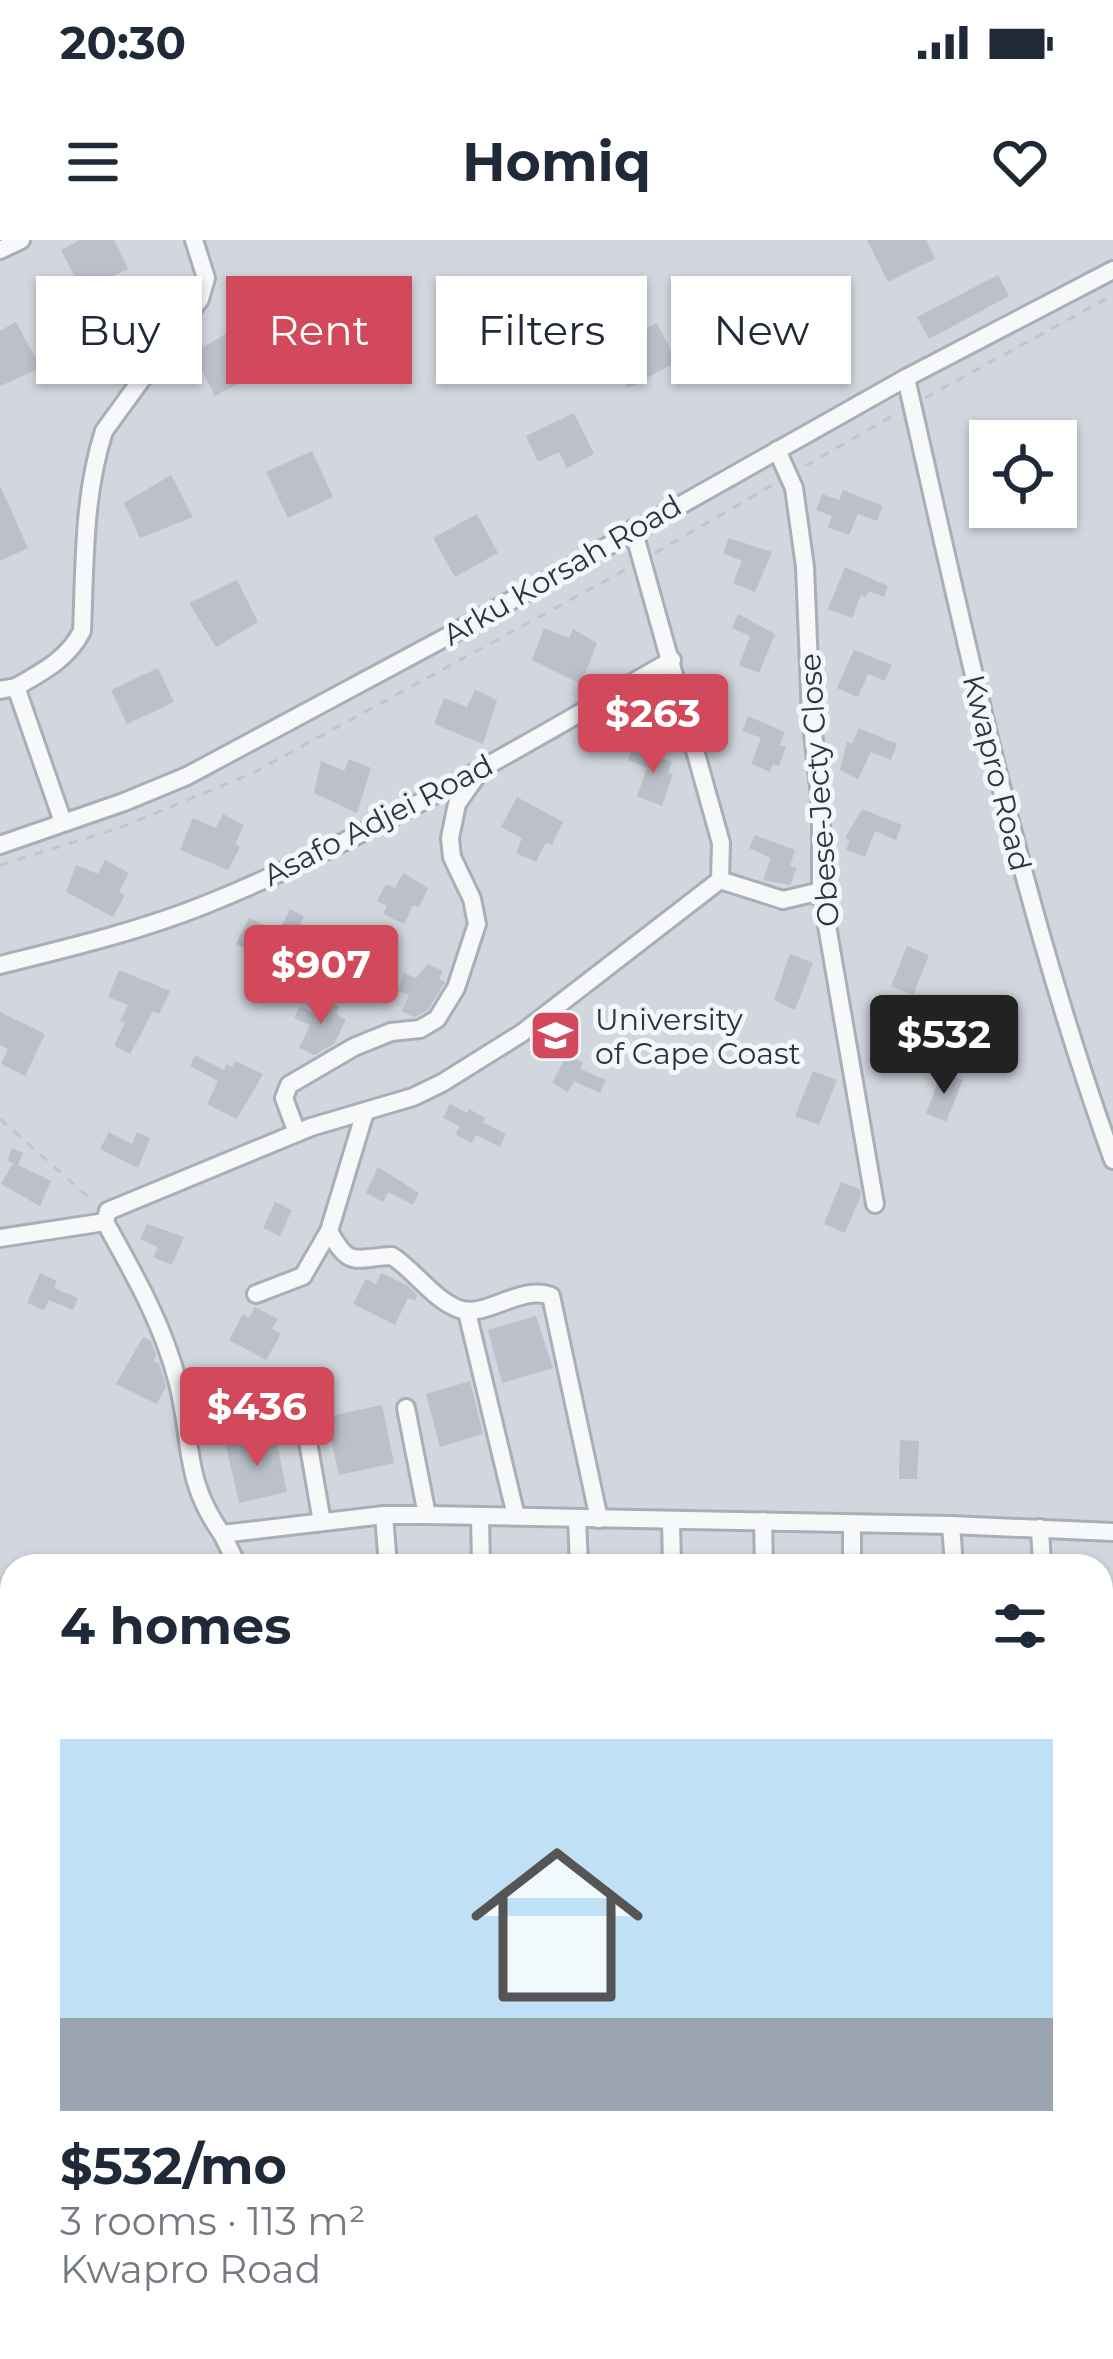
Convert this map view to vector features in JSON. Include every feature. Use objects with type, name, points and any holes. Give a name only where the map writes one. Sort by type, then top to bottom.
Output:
[{"type":"street","points":[[0,250],[21,240]]},
{"type":"street","points":[[63,822],[8,688],[62,658],[82,631],[88,490],[98,449],[104,431],[200,299],[206,278],[194,240]]},
{"type":"street","name":"Arku Korsah Road","points":[[0,845],[187,776],[450,635],[906,378],[1113,270]]},
{"type":"street","name":"Kwapro Road","points":[[906,378],[1010,833],[1052,980],[1113,1160]]},
{"type":"street","name":"Obese-Jecty Close","points":[[777,450],[790,474],[806,580],[811,715],[821,805],[820,891],[875,1204]]},
{"type":"street","points":[[633,529],[721,843],[720,880]]},
{"type":"street","name":"Asafo Adjei Road","points":[[0,965],[107,938],[201,906],[352,838],[482,770],[672,660]]},
{"type":"street","points":[[297,1133],[284,1098],[290,1085],[353,1047],[431,1023],[456,988],[477,924],[472,898],[452,857],[452,818],[482,770]]},
{"type":"street","points":[[720,880],[783,900],[820,891]]},
{"type":"street","points":[[0,1238],[106,1216],[297,1133],[413,1097],[442,1083],[522,1033],[720,880]]},
{"type":"street","points":[[256,1294],[303,1276],[329,1231],[365,1112]]},
{"type":"street","points":[[106,1216],[159,1323],[178,1386],[191,1477],[203,1508],[232,1554]]},
{"type":"street","points":[[329,1231],[352,1259],[362,1262],[392,1256],[453,1307],[467,1312],[529,1294],[551,1296],[598,1519]]},
{"type":"street","points":[[467,1312],[516,1516]]},
{"type":"street","points":[[406,1408],[427,1515]]},
{"type":"street","points":[[307,1436],[322,1522]]},
{"type":"street","points":[[222,1534],[384,1515],[1113,1532]]},
{"type":"street","points":[[384,1515],[387,1554]]},
{"type":"street","points":[[480,1516],[482,1554]]},
{"type":"street","points":[[577,1519],[578,1554]]},
{"type":"street","points":[[671,1521],[672,1554]]},
{"type":"street","points":[[763,1521],[764,1554]]},
{"type":"street","points":[[852,1525],[852,1554]]},
{"type":"street","points":[[952,1525],[953,1554]]},
{"type":"street","points":[[1040,1528],[1041,1554]]},
{"type":"path","points":[[0,865],[119,828],[253,773],[1113,295]]},
{"type":"path","points":[[0,1119],[106,1216]]},
{"type":"shaded area","name":"University of Cape Coast","points":[[0,240],[1113,240],[1113,1554],[0,1554]]},
{"type":"building","points":[[80,240],[114,240],[128,269],[113,276],[75,276],[61,250]]},
{"type":"building","points":[[867,240],[926,240],[935,259],[888,282]]},
{"type":"building","points":[[998,275],[1009,296],[929,339],[917,317]]},
{"type":"building","points":[[16,322],[36,359],[36,370],[0,386],[0,331]]},
{"type":"building","points":[[657,323],[671,350],[671,365],[647,378],[647,328]]},
{"type":"building","points":[[226,334],[226,384],[238,384],[215,396],[202,371],[202,348]]},
{"type":"building","points":[[574,413],[594,454],[567,468],[559,452],[538,462],[526,436]]},
{"type":"building","points":[[312,451],[333,497],[288,518],[266,472]]},
{"type":"building","points":[[171,475],[193,517],[140,538],[124,503]]},
{"type":"building","points":[[0,486],[28,548],[0,561]]},
{"type":"building","points":[[843,490],[883,506],[877,521],[858,514],[849,535],[828,527],[832,516],[816,510],[822,494],[839,500]]},
{"type":"building","points":[[477,514],[498,553],[455,577],[433,538]]},
{"type":"building","points":[[729,538],[772,552],[755,592],[733,583],[742,561],[723,553]]},
{"type":"building","points":[[845,567],[888,586],[884,597],[869,591],[866,597],[861,595],[852,618],[828,609]]},
{"type":"building","points":[[237,580],[258,622],[216,647],[189,603]]},
{"type":"building","points":[[738,614],[775,634],[759,673],[739,665],[750,636],[732,628]]},
{"type":"building","points":[[544,628],[569,638],[573,629],[597,643],[581,684],[532,660]]},
{"type":"building","points":[[854,650],[892,665],[885,681],[868,674],[858,697],[837,688]]},
{"type":"building","points":[[158,668],[174,702],[127,724],[111,690]]},
{"type":"building","points":[[475,690],[497,700],[483,744],[434,724],[444,698],[467,707]]},
{"type":"building","points":[[748,716],[785,732],[779,766],[773,764],[770,772],[751,764],[761,738],[742,731]]},
{"type":"building","points":[[859,728],[897,744],[891,760],[871,752],[858,779],[840,770],[847,742],[852,744]]},
{"type":"building","points":[[633,746],[672,762],[668,773],[673,774],[662,806],[637,796],[647,768],[628,760]]},
{"type":"building","points":[[349,759],[371,768],[357,813],[314,793],[321,761],[344,771]]},
{"type":"building","points":[[517,797],[563,822],[552,845],[546,842],[536,862],[516,853],[522,838],[501,827]]},
{"type":"building","points":[[862,809],[902,825],[896,840],[875,831],[865,857],[846,850],[850,840],[845,838]]},
{"type":"building","points":[[223,814],[244,825],[235,844],[240,847],[228,870],[180,850],[193,818],[216,828]]},
{"type":"building","points":[[755,835],[795,850],[790,866],[797,868],[790,885],[763,880],[771,858],[749,848]]},
{"type":"building","points":[[105,860],[129,873],[119,892],[125,895],[113,917],[66,892],[76,865],[98,874]]},
{"type":"building","points":[[403,873],[428,888],[404,924],[383,914],[387,906],[377,901],[386,884],[395,888]]},
{"type":"building","points":[[290,909],[304,916],[293,938],[297,941],[272,979],[250,968],[256,954],[236,944],[249,918],[279,932]]},
{"type":"building","points":[[907,946],[929,955],[913,995],[891,986]]},
{"type":"building","points":[[790,954],[813,963],[795,1010],[774,1000]]},
{"type":"building","points":[[428,964],[443,971],[439,979],[445,982],[428,1010],[414,1017],[402,1011],[409,995],[398,991],[404,973],[416,978]]},
{"type":"building","points":[[119,970],[170,991],[159,1014],[153,1011],[130,1054],[114,1046],[128,1005],[108,997]]},
{"type":"building","points":[[323,999],[339,1007],[336,1014],[346,1020],[334,1044],[314,1055],[299,1048],[310,1025],[294,1018],[300,1006],[316,1014]]},
{"type":"building","points":[[0,1012],[45,1034],[25,1076],[1,1064],[8,1049],[0,1045]]},
{"type":"building","points":[[567,1054],[583,1063],[580,1069],[606,1080],[600,1093],[574,1081],[568,1092],[552,1083]]},
{"type":"building","points":[[195,1055],[224,1070],[235,1061],[263,1074],[237,1119],[207,1104],[218,1081],[190,1066]]},
{"type":"building","points":[[813,1071],[837,1080],[819,1125],[795,1116]]},
{"type":"building","points":[[942,1072],[963,1080],[946,1122],[926,1113]]},
{"type":"building","points":[[450,1104],[467,1113],[469,1109],[506,1134],[500,1147],[476,1135],[472,1143],[455,1134],[460,1126],[443,1118]]},
{"type":"building","points":[[109,1132],[132,1144],[137,1132],[150,1138],[138,1168],[100,1149]]},
{"type":"building","points":[[12,1148],[23,1153],[18,1165],[51,1181],[40,1206],[1,1184],[13,1163],[7,1161]]},
{"type":"building","points":[[378,1167],[419,1193],[413,1205],[388,1192],[383,1202],[366,1193]]},
{"type":"building","points":[[841,1182],[860,1189],[861,1195],[845,1233],[824,1224]]},
{"type":"building","points":[[275,1202],[292,1210],[280,1236],[263,1228]]},
{"type":"building","points":[[147,1224],[184,1237],[172,1265],[153,1257],[158,1247],[140,1239]]},
{"type":"building","points":[[40,1273],[57,1281],[54,1288],[78,1298],[73,1310],[49,1300],[44,1310],[27,1303]]},
{"type":"building","points":[[381,1273],[417,1295],[415,1301],[408,1298],[395,1325],[353,1304],[366,1279],[376,1284]]},
{"type":"building","points":[[255,1307],[278,1319],[272,1329],[281,1334],[266,1360],[229,1340],[243,1314],[249,1318]]},
{"type":"building","points":[[536,1316],[553,1368],[502,1383],[488,1330]]},
{"type":"building","points":[[143,1337],[151,1341],[153,1361],[159,1363],[166,1386],[157,1404],[116,1384]]},
{"type":"building","points":[[470,1381],[483,1434],[440,1447],[426,1394]]},
{"type":"building","points":[[382,1405],[394,1463],[339,1475],[326,1417]]},
{"type":"building","points":[[275,1434],[287,1492],[239,1503],[226,1446]]},
{"type":"building","points":[[900,1440],[919,1441],[917,1479],[899,1479]]},
{"type":"place","name":"University of Cape Coast","points":[[556,1036]]}]
